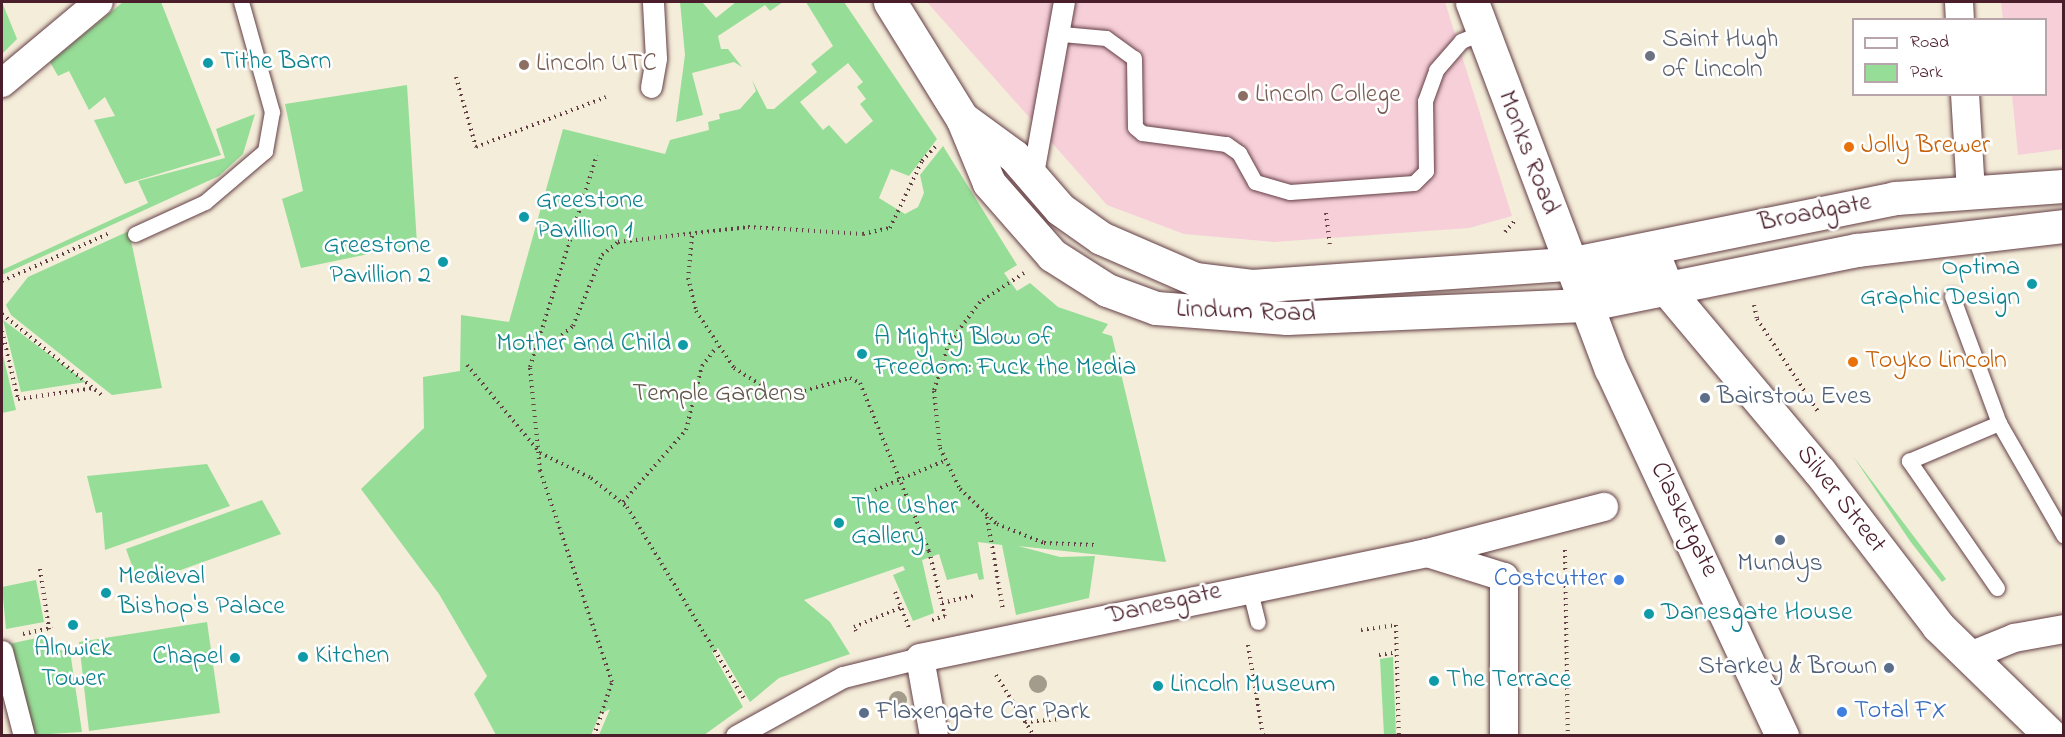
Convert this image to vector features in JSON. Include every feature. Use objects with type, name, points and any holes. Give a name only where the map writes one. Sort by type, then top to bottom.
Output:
[{"type":"main road","name":"Lindum Road","points":[[890,2],[964,122],[989,183],[1052,255],[1107,290],[1156,308],[1204,316],[1287,318],[1584,304]]},
{"type":"main road","name":"Monks Road","points":[[1472,2],[1584,304]]},
{"type":"main road","name":"Lindum Road","points":[[964,122],[1014,156],[1060,209],[1101,238],[1195,279],[1252,286],[1569,264]]},
{"type":"main road","name":"Broadgate","points":[[1569,264],[1894,198],[2064,186]]},
{"type":"main road","name":"Broadgate","points":[[1584,304],[1668,291],[1857,250],[2064,226]]},
{"type":"main road","name":"Silver Street","points":[[1651,248],[1668,291],[1820,472],[1938,626],[2051,735]]},
{"type":"main road","points":[[1569,264],[1668,291]]},
{"type":"main road","name":"Clasketgate","points":[[1584,304],[1633,422],[1782,735]]},
{"type":"street","points":[[2,83],[99,2]]},
{"type":"street","points":[[651,87],[657,58],[652,2]]},
{"type":"street","points":[[1032,179],[1062,34],[1064,2]]},
{"type":"street","points":[[1959,2],[1960,18]]},
{"type":"street","points":[[1965,96],[1971,192]]},
{"type":"street","name":"Danesgate","points":[[736,735],[762,728],[843,677],[920,658],[1249,587],[1427,552],[1604,507]]},
{"type":"street","points":[[1427,552],[1504,577],[1504,735]]},
{"type":"street","points":[[1970,656],[2014,638],[2064,629]]},
{"type":"street","points":[[2,651],[24,735]]},
{"type":"street","points":[[920,658],[934,735]]},
{"type":"lane","points":[[135,234],[205,202],[265,151],[272,112],[241,2]]},
{"type":"lane","points":[[1062,34],[1106,38],[1134,58],[1135,127],[1142,133],[1227,144],[1266,189],[1324,191],[1389,189],[1414,183],[1426,171],[1425,101],[1436,70],[1461,41],[1483,32]]},
{"type":"lane","points":[[1952,296],[1999,423],[2064,536]]},
{"type":"lane","points":[[1997,588],[1909,461],[1999,423]]},
{"type":"lane","points":[[1249,587],[1257,622]]},
{"type":"path","points":[[456,76],[476,147],[606,97]]},
{"type":"path","points":[[538,339],[557,339],[573,326],[610,246],[663,234],[692,236],[748,227],[863,234],[890,228],[926,154],[964,122]]},
{"type":"path","points":[[594,735],[612,682],[584,610],[536,447],[530,367],[597,155]]},
{"type":"path","points":[[1324,191],[1332,260]]},
{"type":"path","points":[[2,281],[114,231]]},
{"type":"path","points":[[692,236],[688,278],[696,311],[717,347],[744,376],[782,392],[858,380],[901,479],[942,603],[945,616],[926,622]]},
{"type":"path","points":[[1052,255],[980,302],[948,343],[934,408],[946,460],[960,489],[987,516],[1044,543],[1095,545]]},
{"type":"path","points":[[1759,294],[1754,301],[1757,319],[1825,423]]},
{"type":"path","points":[[2,314],[103,396]]},
{"type":"path","points":[[2,331],[18,399],[95,388]]},
{"type":"path","points":[[622,502],[686,430],[702,366],[717,347]]},
{"type":"path","points":[[467,365],[536,447],[622,502],[743,698]]},
{"type":"path","points":[[875,490],[946,460]]},
{"type":"path","points":[[987,516],[1009,640]]},
{"type":"path","points":[[1568,735],[1564,546],[1575,542]]},
{"type":"path","points":[[40,569],[49,629]]},
{"type":"path","points":[[895,592],[909,626],[915,626]]},
{"type":"path","points":[[942,603],[974,596]]},
{"type":"path","points":[[856,631],[854,627],[902,607]]},
{"type":"path","points":[[1257,622],[1244,625],[1263,735]]},
{"type":"path","points":[[1361,630],[1396,625],[1399,735]]},
{"type":"path","points":[[1379,655],[1397,652]]},
{"type":"path","points":[[991,668],[1034,735]]},
{"type":"path","points":[[1025,722],[1060,719]]},
{"type":"shaded area","name":"Lincoln College","points":[[927,2],[1445,2],[1512,216],[1469,228],[1274,242],[1184,234],[1107,205]]},
{"type":"shaded area","points":[[2001,2],[2063,2],[2063,149],[2018,155],[2012,96],[2047,96],[2047,18],[2003,18]]},
{"type":"green space","points":[[2,2],[17,39],[2,54]]},
{"type":"green space","points":[[123,2],[161,2],[221,155],[125,184],[94,120],[115,116],[105,97],[89,110],[69,71],[58,76],[50,62]]},
{"type":"green space","points":[[680,2],[702,2],[716,18],[736,2],[783,2],[770,11],[765,5],[718,36],[721,49],[728,49],[742,67],[734,62],[692,73],[703,115],[676,122],[685,55]]},
{"type":"green space","name":"Temple Gardens","points":[[806,2],[844,2],[937,139],[909,176],[891,169],[879,198],[905,214],[918,207],[924,193],[920,175],[943,146],[1017,265],[1004,273],[1017,291],[1030,283],[1058,307],[1108,324],[1102,333],[1112,336],[1166,562],[1018,546],[1060,557],[1095,556],[1089,598],[1016,615],[1002,545],[978,542],[984,579],[979,580],[977,573],[947,580],[939,554],[922,560],[934,613],[913,621],[893,575],[905,570],[903,566],[804,600],[830,622],[850,654],[779,678],[750,702],[718,648],[712,652],[743,707],[704,735],[599,735],[610,709],[600,714],[591,735],[496,735],[474,694],[487,676],[439,594],[361,489],[424,428],[423,377],[460,371],[461,315],[509,322],[563,129],[665,154],[670,140],[709,130],[708,122],[720,119],[719,114],[740,109],[756,91],[752,80],[767,109],[774,109],[817,72],[811,64],[833,46]],"holes":[[[848,63],[863,82],[857,87],[866,99],[860,104],[873,121],[846,144],[829,125],[823,130],[800,102]]]},
{"type":"green space","points":[[407,85],[417,244],[301,268],[282,199],[303,191],[285,104]]},
{"type":"green space","points":[[255,114],[243,154],[219,176],[2,275],[2,270],[148,203],[138,181],[225,158],[216,129]]},
{"type":"green space","points":[[129,231],[162,388],[112,395],[11,315],[6,305],[28,277]]},
{"type":"green space","points":[[3,320],[86,382],[21,392]]},
{"type":"green space","points":[[2,351],[16,410],[2,413]]},
{"type":"green space","points":[[1853,456],[1946,579],[1942,582],[1910,541]]},
{"type":"green space","points":[[207,464],[230,506],[105,550],[102,512],[96,513],[87,476]]},
{"type":"green space","points":[[262,500],[281,534],[139,585],[126,549]]},
{"type":"green space","points":[[36,580],[44,622],[6,629],[2,587]]},
{"type":"green space","points":[[207,622],[220,713],[89,731],[79,642]]},
{"type":"green space","points":[[46,636],[49,649],[70,651],[82,732],[32,735],[9,644]]},
{"type":"green space","points":[[1393,657],[1396,735],[1384,735],[1380,659]]},
{"type":"place","name":"Saint Hugh of Lincoln","points":[[1650,56]]},
{"type":"place","name":"Tithe Barn","points":[[208,63]]},
{"type":"place","name":"Lincoln UTC","points":[[524,65]]},
{"type":"place","name":"Lincoln College","points":[[1243,96]]},
{"type":"place","name":"Jolly Brewer","points":[[1849,147]]},
{"type":"place","name":"Greestone Pavillion 1","points":[[524,217]]},
{"type":"place","name":"Greestone Pavillion 2","points":[[443,262]]},
{"type":"place","name":"Optima Graphic Design","points":[[2032,284]]},
{"type":"place","name":"Mother and Child","points":[[683,345]]},
{"type":"place","name":"A Mighty Blow of Freedom: Fuck the Media","points":[[862,354]]},
{"type":"place","name":"Toyko Lincoln","points":[[1853,362]]},
{"type":"place","name":"Bairstow Eves","points":[[1705,398]]},
{"type":"place","name":"The Usher Gallery","points":[[839,523]]},
{"type":"place","name":"Mundys","points":[[1780,540]]},
{"type":"place","name":"Costcutter","points":[[1619,580]]},
{"type":"place","name":"Medieval Bishop's Palace","points":[[106,593]]},
{"type":"place","name":"Danesgate House","points":[[1649,614]]},
{"type":"place","name":"Alnwick Tower","points":[[73,625]]},
{"type":"place","name":"Kitchen","points":[[303,657]]},
{"type":"place","name":"Chapel","points":[[235,658]]},
{"type":"place","name":"Starkey & Brown","points":[[1889,668]]},
{"type":"place","name":"The Terrace","points":[[1434,681]]},
{"type":"place","name":"Lincoln Museum","points":[[1158,686]]},
{"type":"place","name":"Total FX","points":[[1842,712]]},
{"type":"place","name":"Flaxengate Car Park","points":[[864,713]]}]
